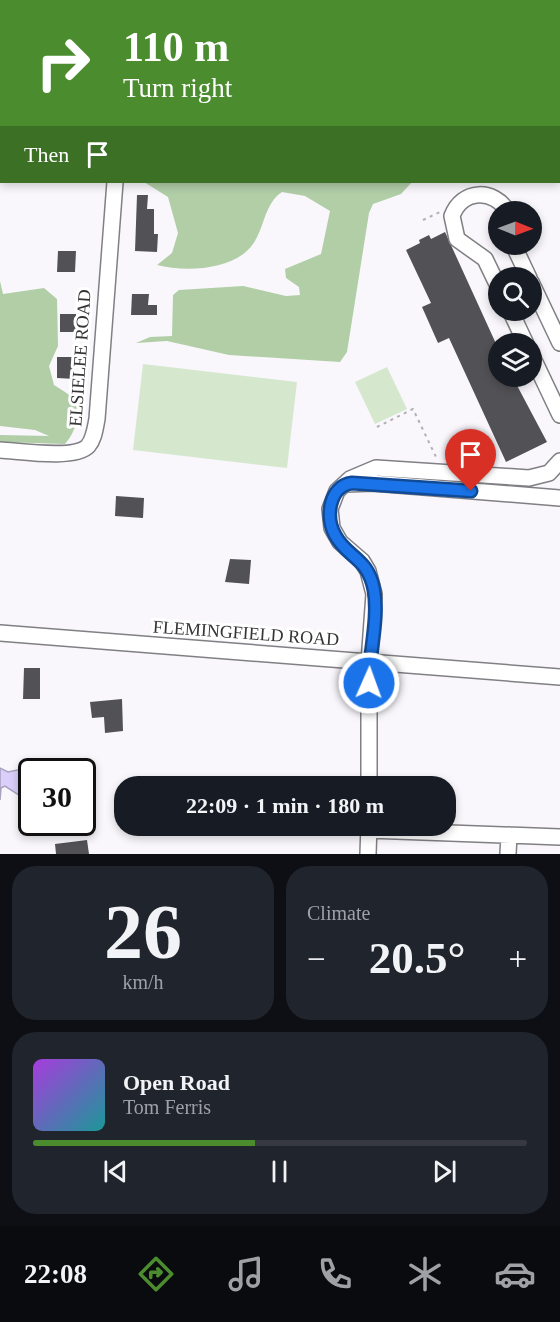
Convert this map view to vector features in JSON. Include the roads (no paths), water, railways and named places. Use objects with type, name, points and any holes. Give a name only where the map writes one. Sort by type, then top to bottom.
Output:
[{"type":"street","name":"ELSIELEE ROAD","points":[[0,450],[73,454],[87,447],[93,437],[97,419],[115,183]]},
{"type":"street","points":[[488,267],[482,255],[457,239],[452,216],[460,202],[467,197],[483,194],[500,201]]},
{"type":"street","points":[[542,306],[560,344]]},
{"type":"street","points":[[542,377],[560,415]]},
{"type":"street","points":[[369,776],[369,662],[374,604],[372,583],[362,561],[335,537],[330,517],[332,500],[343,484],[363,472],[388,468],[529,478],[549,473],[560,461]]},
{"type":"street","points":[[343,484],[372,483],[560,498]]},
{"type":"street","name":"FLEMINGFIELD ROAD","points":[[0,633],[560,677]]},
{"type":"street","points":[[456,832],[560,837]]},
{"type":"street","points":[[508,854],[509,835]]},
{"type":"street","points":[[368,854],[369,836]]}]
